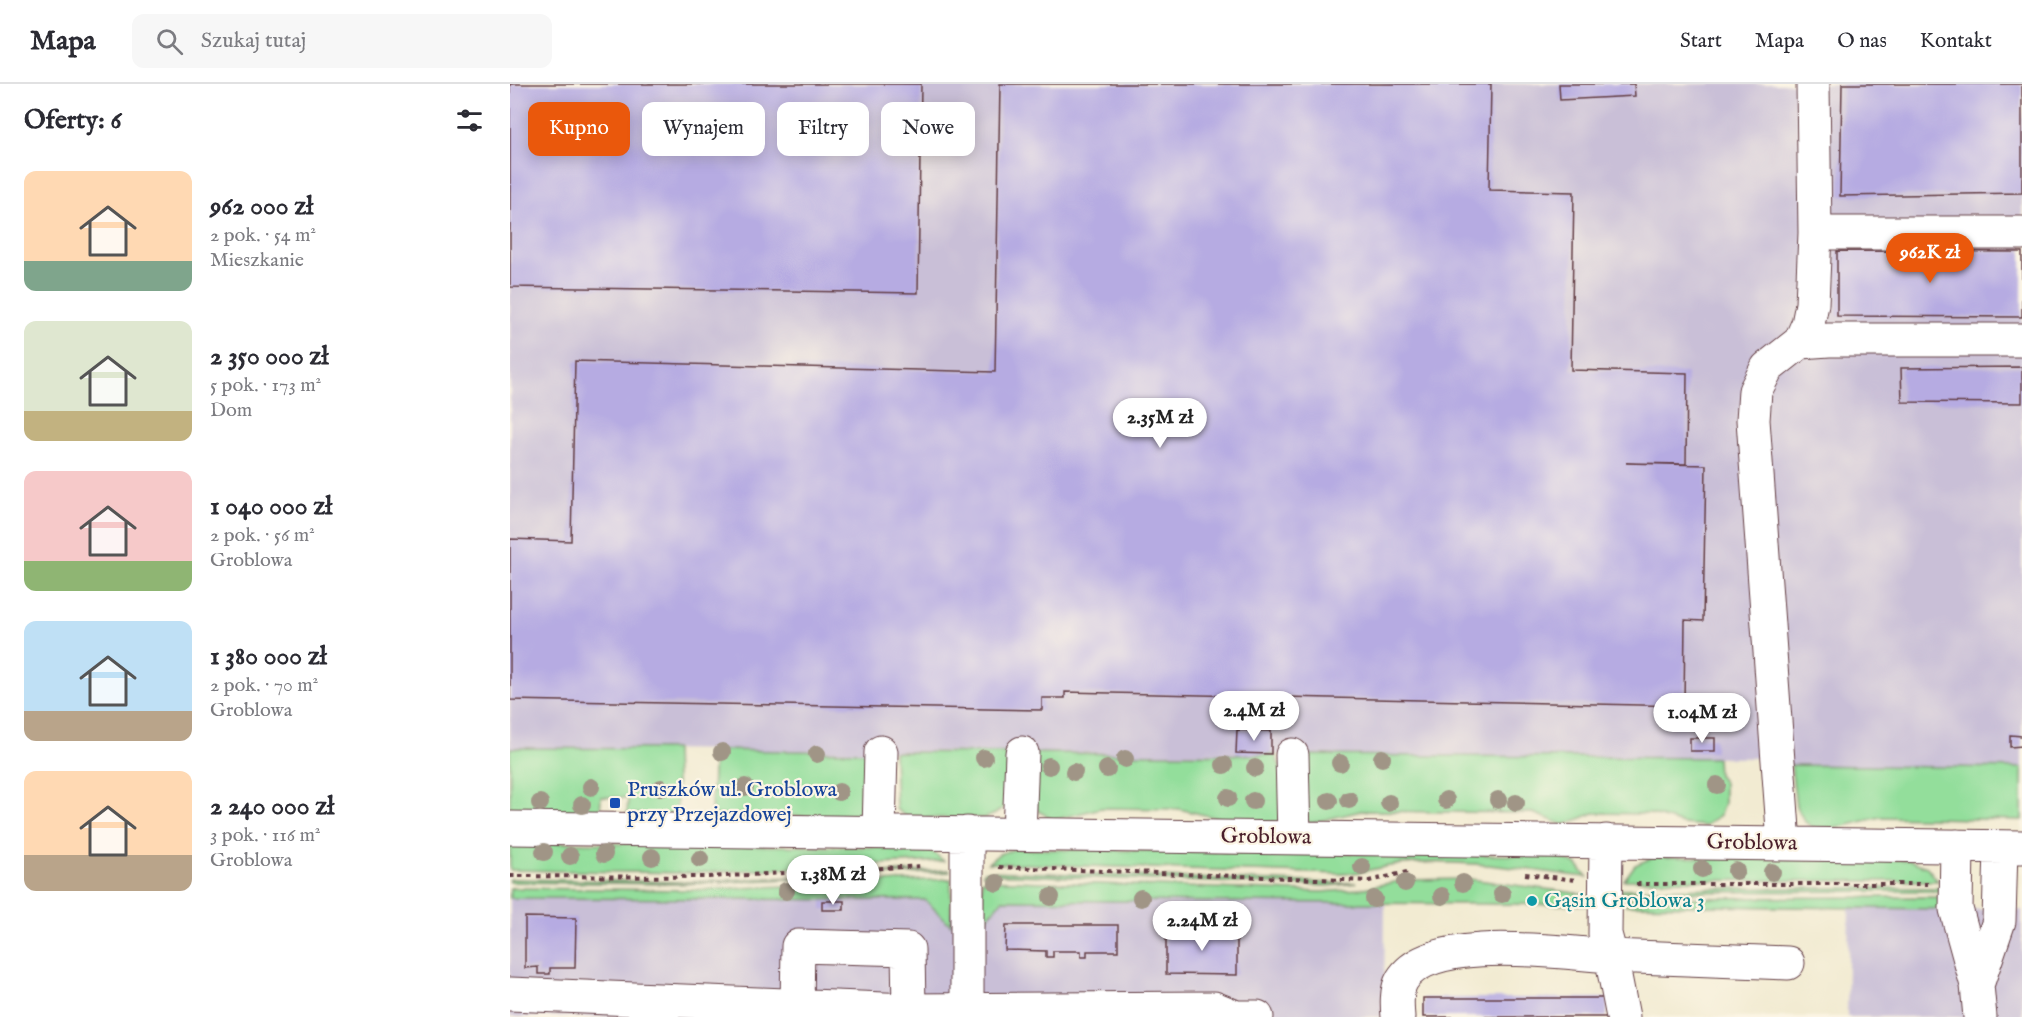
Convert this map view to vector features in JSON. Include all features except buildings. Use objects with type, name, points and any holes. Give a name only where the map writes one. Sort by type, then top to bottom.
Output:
[{"type":"street","points":[[1784,843],[1753,420],[1755,391],[1767,368],[1800,342],[1808,324],[1812,304],[1815,233],[1813,84]]},
{"type":"street","points":[[1815,233],[2022,233]]},
{"type":"street","points":[[1800,342],[2022,340]]},
{"type":"street","points":[[879,832],[881,752]]},
{"type":"street","points":[[1019,834],[1022,753]]},
{"type":"street","points":[[1292,755],[1294,837]]},
{"type":"street","name":"Groblowa","points":[[510,828],[2012,847]]},
{"type":"street","points":[[967,833],[967,1014]]},
{"type":"street","points":[[1606,841],[1605,934],[1623,1017]]},
{"type":"street","points":[[1957,846],[1956,909],[1977,985],[1980,1017]]},
{"type":"street","points":[[1977,985],[1999,921],[2012,847]]},
{"type":"street","points":[[797,1006],[798,946],[908,949],[909,1010]]},
{"type":"street","points":[[1398,1017],[1397,997],[1401,981],[1414,968],[1434,956],[1462,951],[1510,950],[1788,963]]},
{"type":"street","points":[[510,994],[967,1014],[1214,1008],[1236,1017],[1257,1017]]},
{"type":"path","points":[[510,876],[708,877],[926,866]]},
{"type":"path","points":[[995,867],[1369,881],[1412,872]]},
{"type":"path","points":[[1518,873],[1579,881]]},
{"type":"path","points":[[1634,884],[1940,884]]},
{"type":"shaded area","points":[[510,84],[2022,84],[2022,768],[1762,765],[1762,758],[510,748]]},
{"type":"shaded area","points":[[510,898],[925,900],[982,924],[1001,900],[1385,902],[1384,1017],[510,1017]]},
{"type":"shaded area","points":[[1849,908],[2022,910],[2022,1017],[1847,1017]]},
{"type":"green space","points":[[510,748],[675,749],[677,815],[627,814],[628,798],[601,797],[600,814],[510,812]]},
{"type":"green space","points":[[714,750],[867,752],[867,802],[857,817],[711,815]]},
{"type":"green space","points":[[894,752],[1009,753],[1007,799],[1003,808],[985,818],[908,818],[896,809]]},
{"type":"green space","points":[[1035,753],[1275,755],[1284,775],[1283,818],[1276,822],[1235,822],[1179,809],[1101,808],[1054,820],[1038,811],[1035,804]]},
{"type":"green space","points":[[1302,755],[1717,758],[1718,775],[1724,783],[1724,803],[1720,815],[1705,826],[1683,824],[1650,814],[1594,813],[1564,825],[1533,813],[1361,811],[1311,823],[1303,820]]},
{"type":"green space","points":[[1791,765],[2022,768],[2022,820],[1880,817],[1836,828],[1814,828],[1805,822],[1796,806]]},
{"type":"green space","points":[[510,842],[919,848],[931,851],[944,861],[688,873],[510,870]]},
{"type":"green space","points":[[1015,849],[1555,856],[1576,864],[1587,877],[1448,863],[1401,864],[1342,874],[988,863],[999,854]]},
{"type":"green space","points":[[1654,857],[1909,860],[1927,867],[1938,881],[1624,880],[1635,865]]},
{"type":"green space","points":[[949,870],[950,872],[680,884],[510,882],[510,879],[683,882]]},
{"type":"green space","points":[[984,871],[1357,883],[1328,886],[983,874]]},
{"type":"green space","points":[[951,879],[951,925],[925,900],[510,898],[510,888],[689,890]]},
{"type":"green space","points":[[1469,879],[1590,895],[1590,905],[1002,900],[982,924],[982,880],[1322,892],[1359,889],[1405,880]]},
{"type":"green space","points":[[1940,888],[1941,891],[1620,892],[1621,889]]},
{"type":"green space","points":[[1941,897],[1941,909],[1626,905],[1626,898]]},
{"type":"place","name":"Pruszków ul. Groblowa przy Przejazdowej","points":[[615,803]]},
{"type":"place","name":"Gąsin Groblowa 3","points":[[1532,901]]}]
